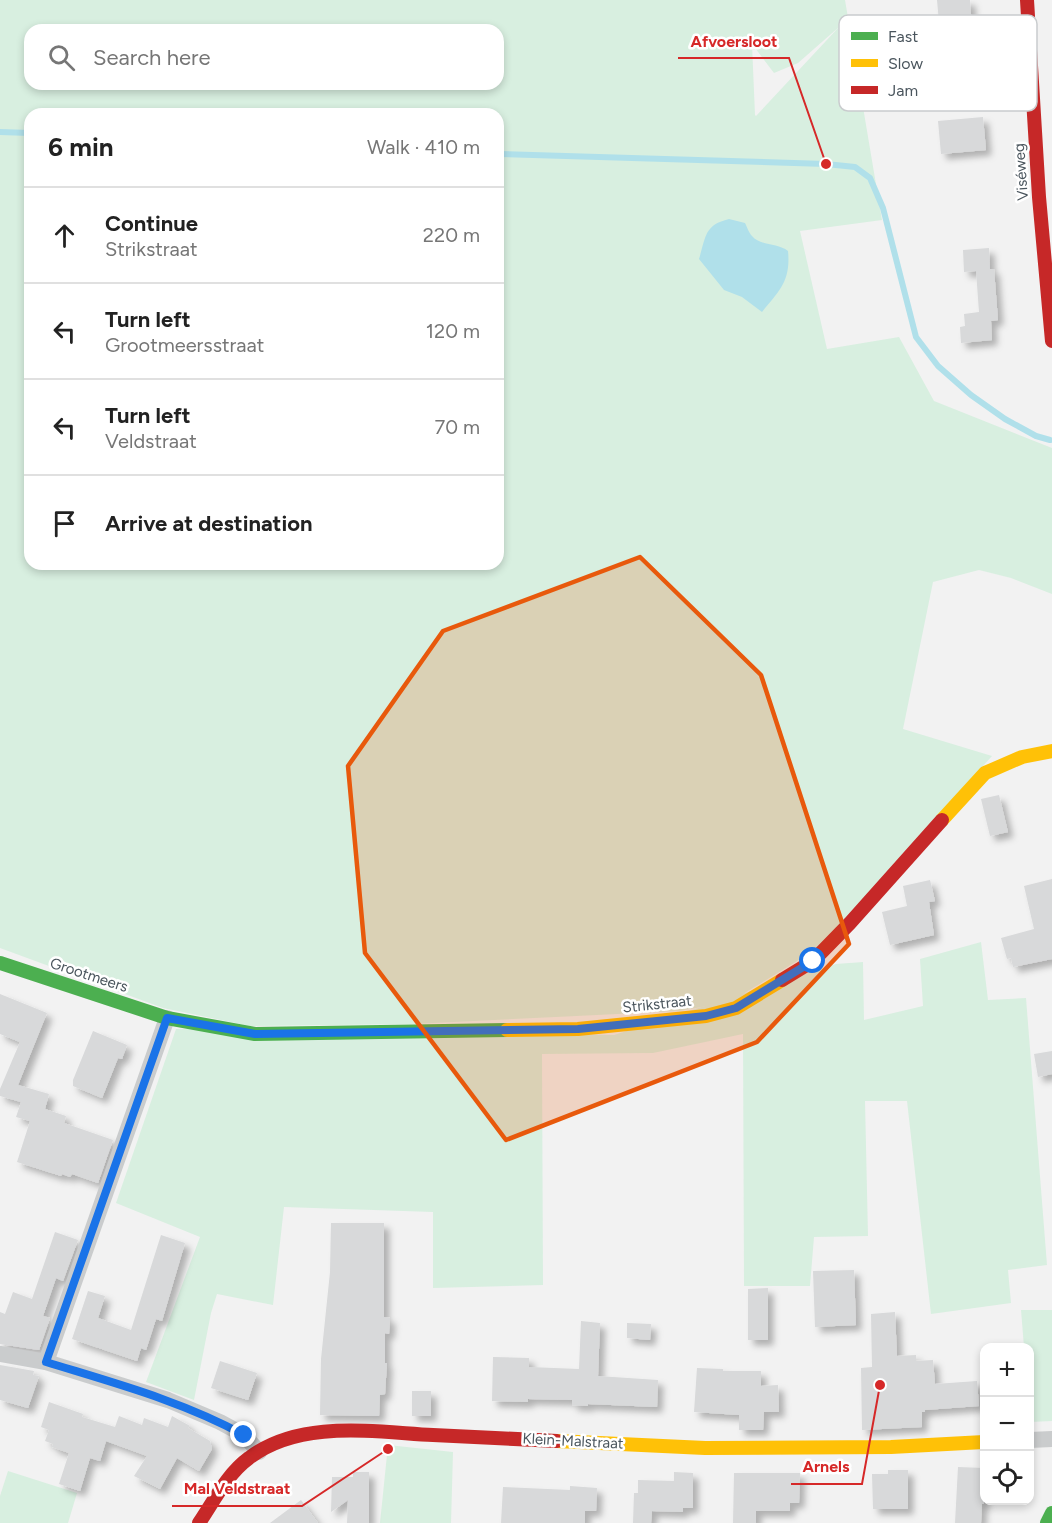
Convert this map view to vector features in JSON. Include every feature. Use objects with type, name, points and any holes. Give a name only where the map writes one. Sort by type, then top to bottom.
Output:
[{"type":"street","name":"Viséweg","points":[[1026,0],[1027,15]]},
{"type":"street","name":"Viséweg","points":[[1033,111],[1052,341]]},
{"type":"street","name":"Strikstraat","points":[[167,1018],[255,1034],[447,1032],[578,1029],[706,1016],[736,1008],[813,961],[850,924],[985,773],[1022,757],[1052,751]]},
{"type":"street","name":"Grootmeers","points":[[0,963],[167,1018]]},
{"type":"street","points":[[46,1362],[167,1018]]},
{"type":"street","points":[[0,1354],[46,1362],[178,1404],[244,1435],[259,1452]]},
{"type":"street","name":"Klein-Malstraat","points":[[198,1523],[237,1469],[259,1452],[302,1434],[360,1431],[705,1448],[891,1447],[980,1442]]},
{"type":"street","points":[[1034,1440],[1052,1438]]},
{"type":"street","points":[[1047,1523],[1052,1513]]},
{"type":"highlighted area","points":[[640,557],[761,675],[849,944],[757,1042],[506,1140],[365,953],[348,766],[443,631]]},
{"type":"green space","points":[[0,0],[845,0],[848,15],[839,15],[839,27],[839,111],[864,111],[882,220],[800,231],[827,349],[899,337],[934,401],[1052,448],[1052,594],[1011,578],[979,570],[933,582],[903,729],[992,756],[820,947],[730,1002],[679,1011],[413,1024],[250,1026],[163,1008],[0,948]],"holes":[[[839,27],[756,116],[752,44],[774,73],[798,63]]]},
{"type":"green space","points":[[981,942],[988,1000],[1026,998],[1047,1265],[1008,1270],[1011,1303],[931,1314],[907,1101],[865,1101],[868,1236],[814,1237],[810,1286],[744,1286],[743,1034],[653,1053],[542,1054],[543,1285],[433,1288],[433,1212],[284,1207],[273,1305],[217,1294],[211,1313],[194,1400],[146,1382],[200,1237],[116,1203],[176,1029],[614,1035],[836,964],[863,962],[864,1020],[923,1006],[920,959]]},
{"type":"green space","points":[[1021,1310],[1052,1310],[1052,1421],[1034,1422],[1034,1343],[1024,1343]]},
{"type":"green space","points":[[388,1445],[453,1452],[451,1523],[380,1523]]},
{"type":"green space","points":[[8,1471],[77,1493],[68,1523],[0,1523],[0,1496]]},
{"type":"water","points":[[729,219],[745,223],[755,239],[788,251],[786,278],[762,312],[742,297],[724,290],[699,259],[710,228]]},
{"type":"building","points":[[937,0],[970,0],[971,15],[938,15]]},
{"type":"building","points":[[983,117],[986,150],[941,154],[938,121]]},
{"type":"building","points":[[989,248],[990,269],[994,269],[998,320],[991,321],[992,340],[961,343],[960,327],[965,326],[964,314],[979,312],[976,271],[964,272],[963,250]]},
{"type":"building","points":[[999,795],[1008,832],[990,836],[981,799]]},
{"type":"building","points":[[1052,879],[1052,959],[1013,967],[1011,958],[1007,959],[1001,938],[1034,929],[1024,886]]},
{"type":"building","points":[[930,880],[935,901],[929,902],[934,935],[890,945],[882,912],[907,906],[903,886]]},
{"type":"building","points":[[0,994],[47,1013],[18,1085],[49,1094],[45,1109],[66,1116],[64,1123],[113,1140],[98,1183],[72,1174],[70,1177],[62,1174],[61,1176],[17,1162],[30,1121],[16,1117],[21,1102],[0,1096],[0,1089],[20,1042],[0,1034]]},
{"type":"building","points":[[93,1031],[127,1045],[122,1059],[118,1058],[102,1098],[73,1086],[73,1080]]},
{"type":"building","points":[[1052,1051],[1052,1074],[1038,1077],[1034,1054]]},
{"type":"building","points":[[331,1223],[384,1223],[384,1317],[390,1318],[389,1334],[385,1333],[385,1363],[387,1363],[385,1394],[380,1395],[379,1416],[320,1415],[321,1359],[330,1272]]},
{"type":"building","points":[[55,1232],[78,1240],[63,1281],[56,1278],[43,1316],[50,1318],[39,1350],[0,1344],[0,1312],[5,1314],[13,1292],[32,1299]]},
{"type":"building","points":[[161,1235],[185,1243],[162,1321],[156,1319],[146,1350],[141,1348],[137,1361],[72,1339],[88,1291],[105,1296],[98,1318],[131,1330]]},
{"type":"building","points":[[854,1270],[856,1325],[815,1327],[813,1271]]},
{"type":"building","points":[[768,1288],[768,1340],[748,1340],[748,1289]]},
{"type":"building","points":[[895,1312],[897,1356],[916,1355],[916,1361],[933,1360],[935,1384],[977,1381],[979,1406],[925,1410],[922,1412],[922,1427],[862,1430],[861,1368],[872,1367],[871,1314]]},
{"type":"building","points":[[581,1321],[600,1323],[598,1376],[658,1380],[657,1407],[572,1405],[572,1400],[492,1401],[493,1357],[529,1358],[529,1367],[579,1369]]},
{"type":"building","points":[[627,1323],[651,1324],[650,1340],[627,1338]]},
{"type":"building","points":[[220,1361],[257,1373],[248,1400],[211,1388]]},
{"type":"building","points":[[0,1365],[34,1371],[33,1375],[39,1376],[28,1408],[0,1400]]},
{"type":"building","points":[[697,1368],[761,1371],[761,1386],[778,1385],[779,1412],[764,1412],[763,1430],[739,1430],[739,1415],[694,1412]]},
{"type":"building","points":[[412,1391],[431,1391],[431,1416],[412,1416]]},
{"type":"building","points":[[49,1402],[83,1414],[82,1417],[115,1427],[119,1416],[142,1425],[144,1418],[168,1427],[172,1416],[210,1441],[212,1449],[199,1471],[177,1458],[160,1489],[134,1476],[147,1456],[106,1441],[100,1461],[90,1458],[80,1491],[59,1484],[69,1453],[52,1447],[53,1444],[45,1441],[49,1430],[41,1427]]},
{"type":"building","points":[[958,1467],[980,1468],[981,1523],[955,1523]]},
{"type":"building","points":[[888,1470],[908,1470],[908,1509],[873,1509],[872,1474],[888,1474]]},
{"type":"building","points":[[353,1472],[369,1472],[369,1523],[347,1523],[348,1500],[331,1512],[332,1477],[353,1477]]},
{"type":"building","points":[[674,1472],[693,1473],[693,1508],[683,1508],[683,1512],[652,1511],[651,1523],[633,1523],[634,1493],[638,1493],[638,1480],[674,1481]]},
{"type":"building","points":[[734,1473],[800,1473],[799,1503],[790,1503],[790,1511],[756,1511],[756,1523],[733,1523]]},
{"type":"building","points":[[570,1486],[597,1488],[596,1511],[585,1511],[585,1523],[501,1523],[503,1487],[570,1490]]},
{"type":"building","points":[[301,1500],[318,1523],[270,1523]]},
{"type":"waterway","points":[[0,132],[24,133]]},
{"type":"waterway","points":[[504,154],[826,164],[855,167],[870,178],[883,208],[916,337],[938,366],[971,395],[1005,419],[1036,436],[1050,440]]},
{"type":"traffic: fast","points":[[0,963],[167,1018],[255,1034],[507,1030]]},
{"type":"traffic: fast","points":[[1047,1523],[1052,1513]]},
{"type":"traffic: slow","points":[[942,820],[985,773],[1022,757],[1052,751]]},
{"type":"traffic: slow","points":[[507,1030],[578,1029],[706,1016],[736,1008],[782,980]]},
{"type":"traffic: slow","points":[[557,1441],[705,1448],[891,1447],[980,1442]]},
{"type":"traffic: jam","points":[[1027,0],[1028,15]]},
{"type":"traffic: jam","points":[[1034,111],[1052,341]]},
{"type":"traffic: jam","points":[[782,980],[813,961],[942,820]]},
{"type":"traffic: jam","points":[[199,1523],[221,1488],[241,1464],[269,1446],[291,1438],[314,1433],[362,1431],[557,1441]]},
{"type":"place","name":"Afvoersloot","points":[[826,164]]},
{"type":"place","name":"Arnels","points":[[880,1385]]},
{"type":"place","name":"Mal Veldstraat","points":[[388,1449]]},
{"type":"route","points":[[244,1435],[168,1400],[46,1362],[167,1018],[255,1034],[578,1029],[706,1016],[736,1008],[813,961]]}]
